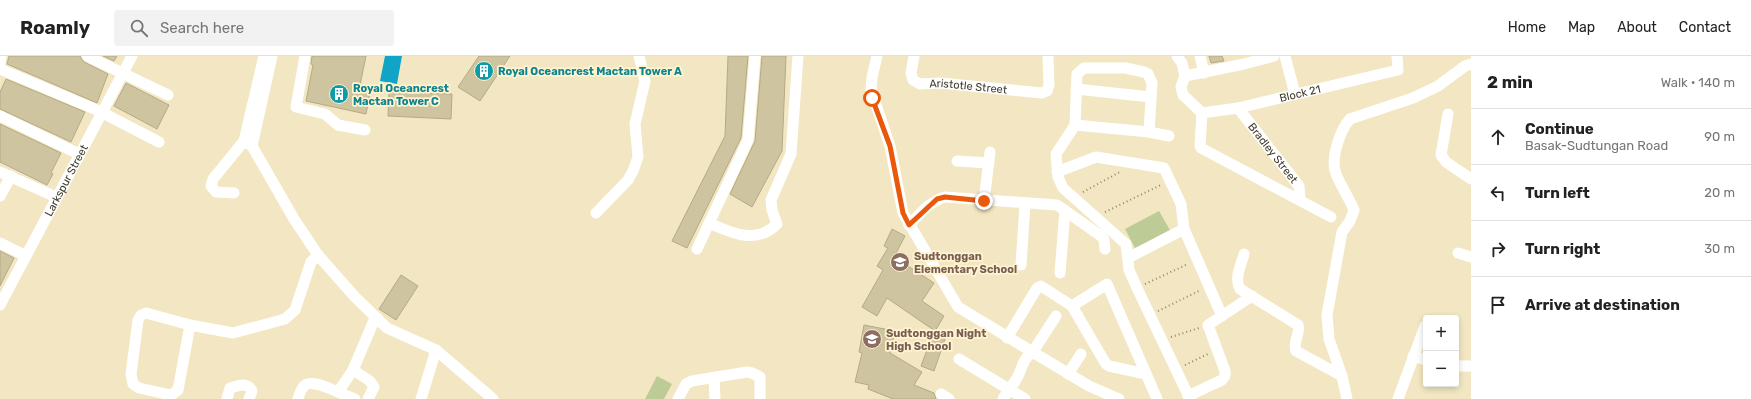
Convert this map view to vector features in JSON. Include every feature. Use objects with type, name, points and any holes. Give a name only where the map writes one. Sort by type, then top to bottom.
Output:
[{"type":"street","points":[[0,62],[2,56]]},
{"type":"street","points":[[87,56],[168,95]]},
{"type":"street","name":"Larkspur Street","points":[[1,296],[120,71],[125,56]]},
{"type":"street","name":"Larkspur Street","points":[[120,71],[132,56]]},
{"type":"street","points":[[264,56],[248,144],[318,255],[375,318],[387,328],[400,335],[415,339],[436,350],[493,399]]},
{"type":"street","points":[[234,193],[216,192],[211,186],[213,179],[248,144],[272,56]]},
{"type":"street","points":[[305,56],[296,108],[325,114],[338,125],[365,130]]},
{"type":"street","points":[[596,213],[628,180],[638,157],[635,124],[645,81],[639,56]]},
{"type":"street","points":[[697,249],[748,140],[755,56]]},
{"type":"street","points":[[709,224],[733,234],[747,237],[759,236],[771,230],[777,224],[772,210],[772,200],[790,154],[798,56]]},
{"type":"street","points":[[877,56],[872,76],[872,98],[890,146],[903,213],[958,307],[1068,374],[1089,386],[1119,399]]},
{"type":"street","name":"Aristotle Street","points":[[914,56],[911,73],[913,80],[920,84],[940,83],[1042,93],[1047,91],[1049,85],[1048,56]]},
{"type":"street","points":[[1177,56],[1182,63],[1185,76],[1181,87],[1183,95],[1202,113],[1201,148],[1331,217]]},
{"type":"street","points":[[1200,56],[1204,73]]},
{"type":"street","points":[[1185,76],[1204,73],[1243,60],[1274,56]]},
{"type":"street","points":[[1285,56],[1295,94]]},
{"type":"street","name":"Block 21","points":[[1202,113],[1238,108],[1398,70],[1397,56]]},
{"type":"street","points":[[1347,399],[1342,376],[1329,339],[1326,315],[1342,232],[1350,221],[1354,210],[1335,172],[1336,151],[1343,127],[1350,119],[1413,98],[1438,86],[1465,66],[1471,64]]},
{"type":"street","points":[[1149,132],[1152,83],[1148,74],[1124,68],[1084,68],[1077,74],[1074,125],[1056,154],[1057,172],[1063,188],[1126,244],[1129,270],[1189,397],[1222,380],[1225,376],[1225,371],[1208,325],[1252,296]]},
{"type":"street","points":[[0,69],[99,111],[159,142]]},
{"type":"street","points":[[1076,89],[1151,97]]},
{"type":"street","name":"Bradley Street","points":[[1238,108],[1299,186],[1300,200]]},
{"type":"street","points":[[1448,114],[1441,155],[1446,162],[1471,179]]},
{"type":"street","points":[[0,116],[77,153]]},
{"type":"street","points":[[1074,125],[1149,132],[1169,136]]},
{"type":"street","points":[[1057,172],[1096,157],[1164,168],[1181,204],[1184,229],[1222,316]]},
{"type":"street","points":[[957,161],[990,158],[984,201]]},
{"type":"street","points":[[0,172],[55,195]]},
{"type":"street","points":[[0,196],[11,176]]},
{"type":"street","points":[[909,225],[937,199],[945,197],[1025,204],[1056,205],[1101,236],[1104,240],[1105,249]]},
{"type":"street","points":[[1021,265],[1025,204]]},
{"type":"street","points":[[1060,273],[1065,210]]},
{"type":"street","points":[[1128,258],[1184,229]]},
{"type":"street","points":[[0,243],[24,255]]},
{"type":"street","points":[[1458,253],[1471,257]]},
{"type":"street","points":[[1244,254],[1237,284],[1240,289],[1298,325],[1299,330],[1295,344],[1296,351],[1342,376]]},
{"type":"street","points":[[190,325],[178,390],[176,393],[171,395],[145,389],[133,384],[131,374],[138,320],[140,315],[146,313],[190,325],[233,333],[285,319],[295,310],[311,262],[318,255]]},
{"type":"street","points":[[1072,306],[1107,284],[1157,399]]},
{"type":"street","points":[[1007,338],[1039,287],[1049,291],[1072,306],[1106,364],[1109,366],[1146,374]]},
{"type":"street","points":[[1006,394],[1019,373],[1028,364],[1032,353],[1056,316]]},
{"type":"street","points":[[338,392],[353,370],[375,318]]},
{"type":"street","points":[[1398,399],[1423,331]]},
{"type":"street","points":[[421,399],[436,350]]},
{"type":"street","points":[[1068,374],[1081,354]]},
{"type":"street","points":[[1413,356],[1423,359]]},
{"type":"street","points":[[959,359],[1006,394],[1025,399]]},
{"type":"street","points":[[1459,366],[1471,366]]},
{"type":"street","points":[[353,370],[370,381],[374,387],[368,399]]},
{"type":"street","points":[[678,399],[686,384],[692,381],[714,378],[727,374],[752,372],[760,377],[760,399]]},
{"type":"street","points":[[714,378],[715,399]]},
{"type":"street","points":[[227,399],[230,388],[243,384],[250,387],[252,391],[249,399]]},
{"type":"street","points":[[298,399],[302,387],[307,384],[314,384],[355,399]]},
{"type":"path","points":[[1073,197],[1136,163]]},
{"type":"path","points":[[1095,217],[1170,180]]},
{"type":"path","points":[[1137,288],[1197,259]]},
{"type":"path","points":[[1150,315],[1209,286]]},
{"type":"path","points":[[1162,340],[1208,325]]},
{"type":"path","points":[[1176,369],[1216,350]]},
{"type":"green space","points":[[1159,211],[1171,232],[1136,250],[1125,229]]},
{"type":"green space","points":[[657,376],[672,384],[664,399],[645,399]]},
{"type":"water","points":[[385,56],[402,56],[397,84],[380,81]]},
{"type":"building","points":[[9,56],[80,56],[84,62],[108,74],[97,103],[7,64]]},
{"type":"building","points":[[103,56],[117,56],[114,61]]},
{"type":"building","points":[[312,56],[366,56],[360,85],[371,88],[366,114],[306,101],[313,65],[311,64]]},
{"type":"building","name":"Royal Oceancrest Mactan Tower A","points":[[479,56],[510,56],[480,101],[458,87]]},
{"type":"building","points":[[728,56],[748,56],[741,138],[687,248],[672,241],[725,136]]},
{"type":"building","points":[[762,56],[786,56],[782,151],[752,207],[730,194],[755,141]]},
{"type":"building","points":[[1209,56],[1222,56],[1224,61],[1211,63]]},
{"type":"building","points":[[6,79],[85,112],[71,142],[0,109],[0,92]]},
{"type":"building","points":[[126,83],[169,105],[157,129],[114,106]]},
{"type":"building","points":[[389,92],[452,94],[451,119],[388,116]]},
{"type":"building","points":[[0,124],[61,153],[47,185],[0,162]]},
{"type":"building","points":[[892,229],[905,236],[894,257],[934,283],[922,301],[944,316],[935,331],[887,298],[877,316],[862,307],[883,270],[877,266],[888,248],[884,246]]},
{"type":"building","points":[[0,251],[14,258],[0,286]]},
{"type":"building","points":[[401,275],[418,286],[396,320],[379,309]]},
{"type":"building","points":[[864,325],[895,331],[890,353],[922,372],[914,385],[934,393],[936,399],[893,399],[868,389],[869,385],[855,382],[862,353],[859,352]]},
{"type":"building","points":[[933,334],[945,339],[934,371],[921,366]]},
{"type":"place","name":"Royal Oceancrest Mactan Tower A","points":[[484,71]]},
{"type":"place","name":"Royal Oceancrest Mactan Tower C","points":[[339,94]]},
{"type":"place","name":"Sudtonggan Elementary School","points":[[900,262]]},
{"type":"place","name":"Sudtonggan Night High School","points":[[872,339]]},
{"type":"route","points":[[872,98],[890,146],[896,170],[903,213],[909,225],[937,199],[945,197],[984,201]]}]
